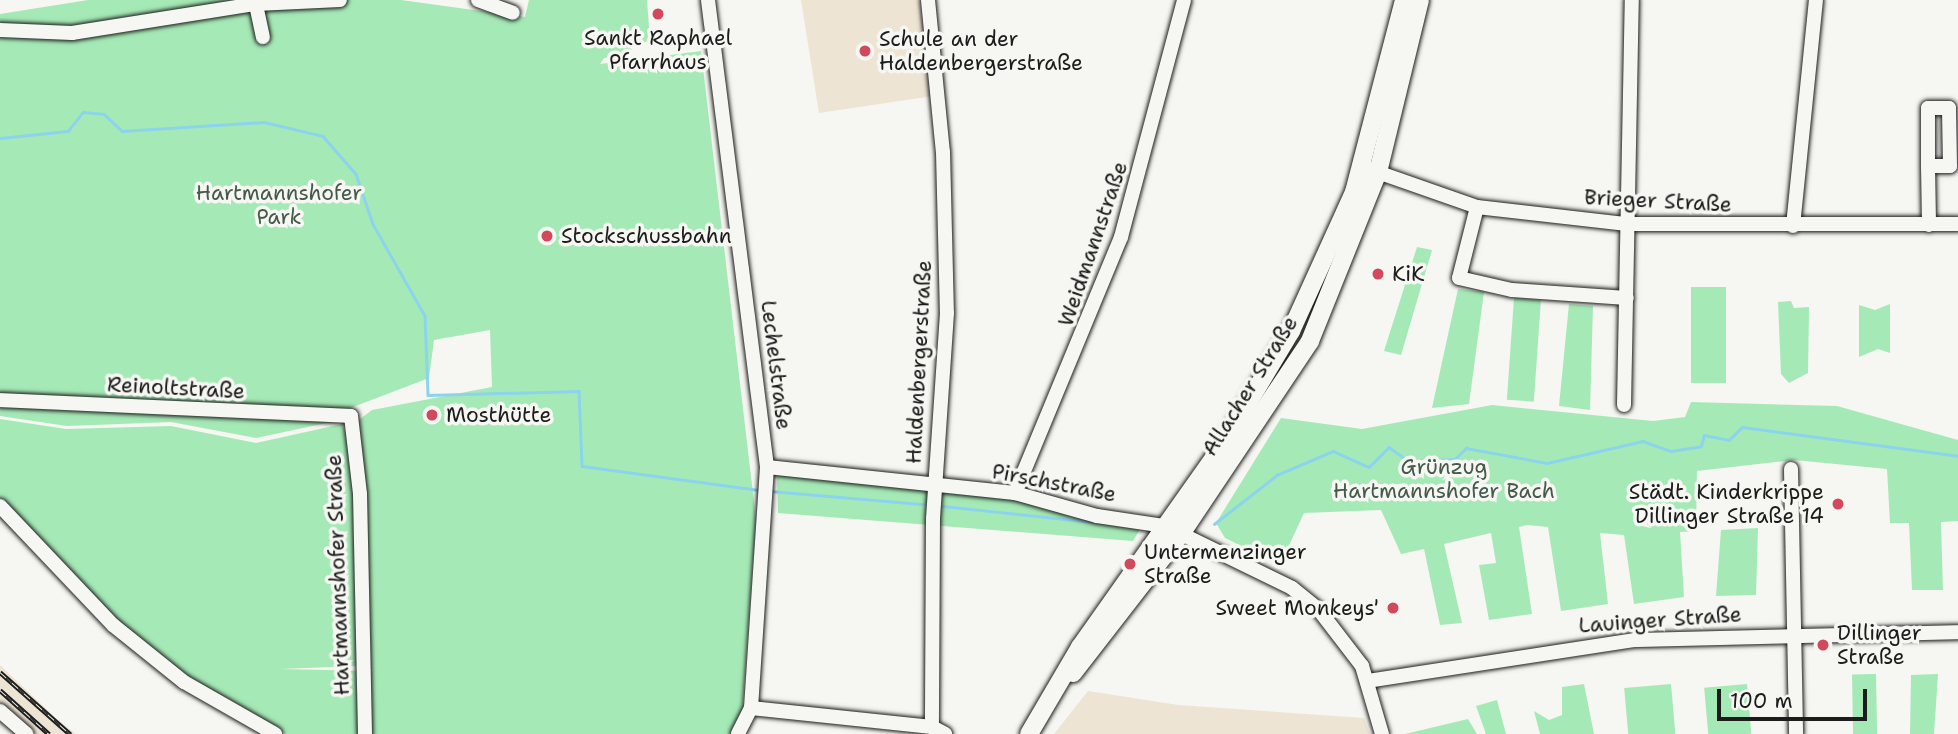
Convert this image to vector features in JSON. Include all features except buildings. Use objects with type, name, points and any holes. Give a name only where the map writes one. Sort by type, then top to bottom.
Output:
[{"type":"main road","name":"Allacher Straße","points":[[1370,170],[1404,0]]},
{"type":"main road","name":"Allacher Straße","points":[[1029,734],[1068,678],[1080,647],[1173,530],[1291,331],[1370,170],[1420,0]]},
{"type":"street","points":[[0,30],[72,33],[256,2],[340,0]]},
{"type":"street","points":[[478,0],[513,13]]},
{"type":"street","name":"Lechelstraße","points":[[708,0],[767,467],[751,708],[738,734]]},
{"type":"street","name":"Haldenbergerstraße","points":[[928,0],[943,152],[946,300],[935,486],[938,730]]},
{"type":"street","name":"Weidmannstraße","points":[[1015,493],[1121,237],[1184,0]]},
{"type":"street","points":[[1624,405],[1632,0]]},
{"type":"street","points":[[1793,226],[1815,0]]},
{"type":"street","points":[[256,2],[263,37]]},
{"type":"street","points":[[1928,166],[1929,225]]},
{"type":"street","name":"Brieger Straße","points":[[1370,170],[1477,207],[1627,224],[1958,224]]},
{"type":"street","points":[[1477,207],[1458,278],[1512,290],[1627,298]]},
{"type":"street","name":"Reinoltstraße","points":[[0,400],[351,416]]},
{"type":"street","name":"Hartmannshofer Straße","points":[[351,416],[360,494],[365,734]]},
{"type":"street","name":"Pirschstraße","points":[[767,467],[1015,493],[1097,516],[1173,530]]},
{"type":"street","points":[[1791,469],[1796,734]]},
{"type":"street","points":[[0,506],[113,625],[184,682],[275,734]]},
{"type":"street","points":[[1173,530],[1304,597],[1352,649],[1367,681],[1382,734]]},
{"type":"street","name":"Lauinger Straße","points":[[1367,681],[1578,646],[1793,634],[1958,632]]},
{"type":"street","points":[[751,708],[938,730]]},
{"type":"street","points":[[0,710],[26,734]]},
{"type":"shaded area","points":[[801,0],[919,0],[933,96],[819,113]]},
{"type":"shaded area","points":[[0,665],[76,734],[33,734],[0,702]]},
{"type":"shaded area","points":[[1088,691],[1178,705],[1364,718],[1370,734],[1054,734]]},
{"type":"green space","name":"Hartmannshofer Park","points":[[88,0],[401,0],[525,17],[529,0],[647,0],[650,41],[631,44],[632,54],[604,58],[600,64],[701,51],[756,519],[742,714],[731,734],[286,734],[187,678],[137,640],[0,499],[0,419],[66,429],[171,426],[256,443],[342,424],[353,450],[358,666],[280,669],[373,671],[366,665],[356,422],[372,410],[492,387],[490,330],[434,340],[429,378],[340,412],[0,397],[0,14]]},
{"type":"green space","points":[[1417,247],[1432,250],[1401,355],[1384,351]]},
{"type":"green space","points":[[1691,287],[1726,287],[1726,383],[1691,383]]},
{"type":"green space","points":[[1458,289],[1484,292],[1469,404],[1432,408]]},
{"type":"green space","points":[[1514,298],[1541,300],[1534,402],[1507,400]]},
{"type":"green space","points":[[1791,301],[1794,308],[1809,307],[1808,373],[1789,383],[1781,374],[1778,302]]},
{"type":"green space","points":[[1569,304],[1593,306],[1590,410],[1559,406]]},
{"type":"green space","points":[[1890,304],[1890,353],[1878,349],[1859,357],[1859,305],[1875,310]]},
{"type":"green space","name":"Grünzug Hartmannshofer Bach","points":[[1691,402],[1837,406],[1958,440],[1958,521],[1941,522],[1943,590],[1912,590],[1909,523],[1890,523],[1887,469],[1794,460],[1697,471],[1696,531],[1680,532],[1684,597],[1634,604],[1624,535],[1600,533],[1608,604],[1561,611],[1548,527],[1527,525],[1519,527],[1532,614],[1489,620],[1479,565],[1496,563],[1491,533],[1444,544],[1462,623],[1440,625],[1424,549],[1401,554],[1381,510],[1304,513],[1280,565],[1225,538],[1216,523],[1281,418],[1362,429],[1492,405],[1653,421],[1685,417]]},
{"type":"green space","points":[[0,405],[336,421],[256,438],[171,422],[67,426],[0,416]]},
{"type":"green space","points":[[777,473],[1015,496],[1143,524],[1133,541],[778,513]]},
{"type":"green space","points":[[1758,528],[1756,595],[1716,596],[1721,530]]},
{"type":"green space","points":[[1852,674],[1876,674],[1877,734],[1853,734]]},
{"type":"green space","points":[[1938,674],[1934,734],[1910,734],[1911,675]]},
{"type":"green space","points":[[1584,684],[1594,734],[1540,734],[1534,711],[1549,720],[1562,715],[1562,687]]},
{"type":"green space","points":[[1671,684],[1675,734],[1628,734],[1624,688]]},
{"type":"green space","points":[[1747,684],[1751,734],[1708,734],[1704,688]]},
{"type":"green space","points":[[1497,700],[1506,734],[1486,734],[1476,706]]},
{"type":"green space","points":[[1468,719],[1477,734],[1405,734]]},
{"type":"waterway","points":[[0,138],[68,131],[83,112],[104,114],[122,131],[264,122],[323,136],[356,174],[373,224],[425,316],[428,395],[579,391],[582,466],[760,490]]},
{"type":"waterway","points":[[1214,524],[1277,475],[1333,451],[1369,467],[1389,447],[1408,461],[1455,459],[1466,448],[1547,463],[1643,441],[1671,451],[1701,446],[1704,435],[1729,440],[1742,427],[1958,456]]},
{"type":"waterway","points":[[770,491],[923,504]]},
{"type":"waterway","points":[[943,506],[1092,522]]},
{"type":"railway","points":[[0,672],[70,734]]},
{"type":"railway","points":[[0,690],[49,734]]},
{"type":"place","name":"Sankt Raphael Pfarrhaus","points":[[658,14]]},
{"type":"place","name":"Schule an der Haldenbergerstraße","points":[[865,51]]},
{"type":"place","name":"Stockschussbahn","points":[[547,236]]},
{"type":"place","name":"KiK","points":[[1378,274]]},
{"type":"place","name":"Mosthütte","points":[[432,415]]},
{"type":"place","name":"Städt. Kinderkrippe Dillinger Straße 14","points":[[1838,504]]},
{"type":"place","name":"Untermenzinger Straße","points":[[1130,564]]},
{"type":"place","name":"Sweet Monkeys'","points":[[1393,608]]},
{"type":"place","name":"Dillinger Straße","points":[[1823,645]]}]
